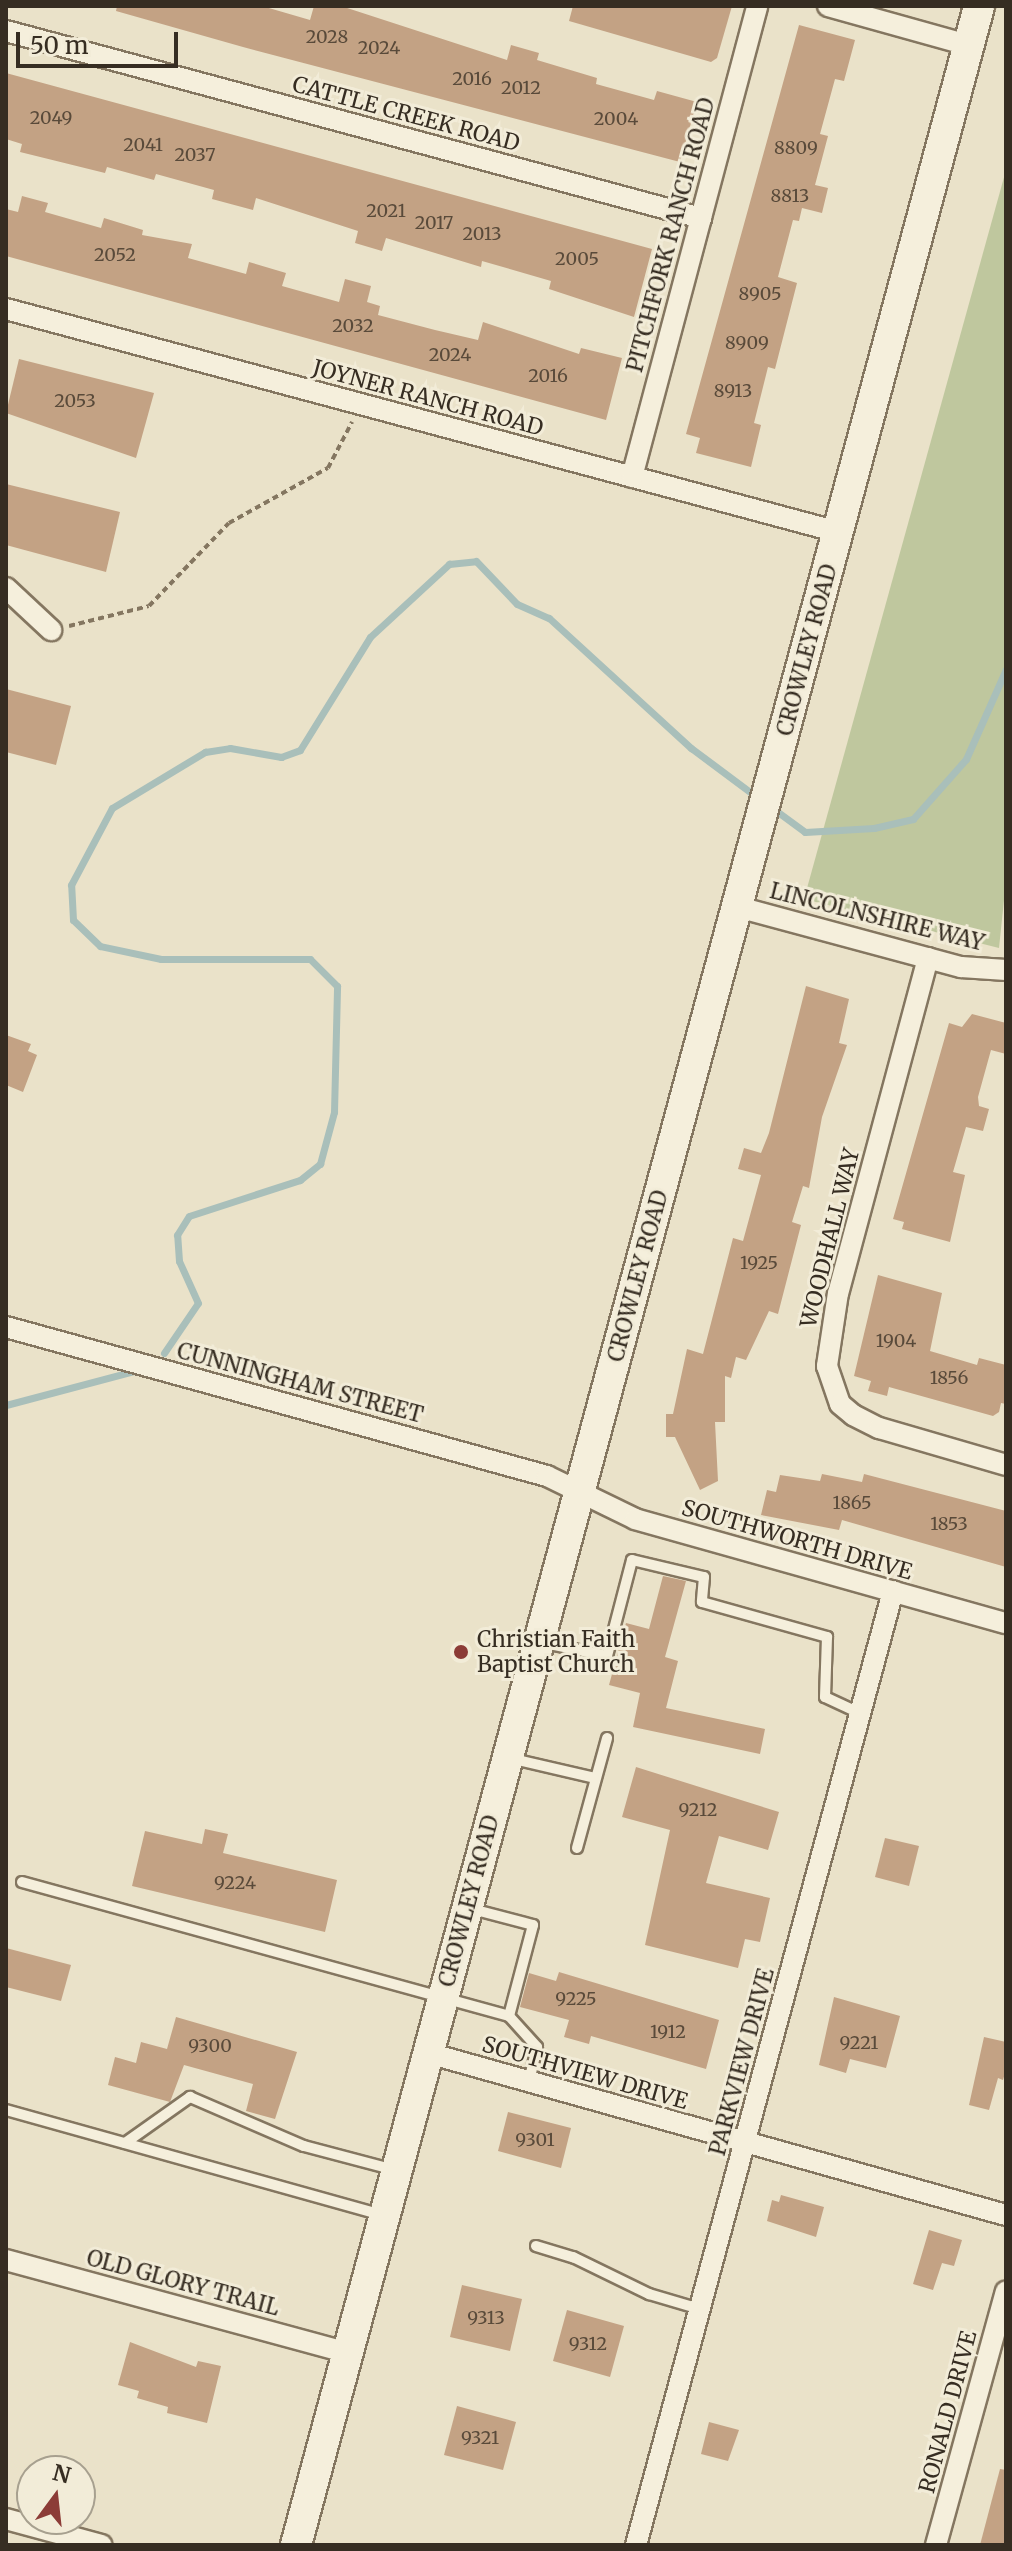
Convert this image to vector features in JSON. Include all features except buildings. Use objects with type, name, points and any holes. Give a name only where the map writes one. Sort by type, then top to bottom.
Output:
[{"type":"main road","name":"CROWLEY ROAD","points":[[296,2545],[979,6]]},
{"type":"street","name":"PITCHFORK RANCH ROAD","points":[[632,477],[757,6]]},
{"type":"street","points":[[828,6],[968,45]]},
{"type":"street","name":"CATTLE CREEK ROAD","points":[[6,31],[701,218]]},
{"type":"street","name":"JOYNER RANCH ROAD","points":[[6,309],[838,532]]},
{"type":"street","points":[[6,588],[51,630]]},
{"type":"street","name":"LINCOLNSHIRE WAY","points":[[738,907],[928,958],[1006,970]]},
{"type":"street","name":"WOODHALL WAY","points":[[928,958],[838,1293],[827,1366],[840,1404],[853,1415],[879,1428],[1006,1465]]},
{"type":"street","name":"CUNNINGHAM STREET","points":[[6,1327],[579,1489]]},
{"type":"street","name":"SOUTHWORTH DRIVE","points":[[579,1489],[635,1519],[1006,1623]]},
{"type":"street","name":"PARKVIEW DRIVE","points":[[636,2545],[893,1591]]},
{"type":"street","name":"SOUTHVIEW DRIVE","points":[[428,2053],[1006,2215]]},
{"type":"street","name":"OLD GLORY TRAIL","points":[[6,2260],[348,2353]]},
{"type":"street","name":"RONALD DRIVE","points":[[936,2545],[1006,2291]]},
{"type":"street","points":[[6,2519],[102,2545]]},
{"type":"lane","points":[[538,1641],[607,1656],[632,1560],[704,1577],[702,1602],[827,1637],[825,1697],[860,1713]]},
{"type":"lane","points":[[577,1848],[607,1738]]},
{"type":"lane","points":[[507,1758],[595,1778]]},
{"type":"lane","points":[[22,1882],[509,2016],[537,2047],[529,2082]]},
{"type":"lane","points":[[467,1908],[533,1925],[509,2016]]},
{"type":"lane","points":[[125,2143],[190,2097],[304,2146],[396,2171]]},
{"type":"lane","points":[[6,2110],[384,2216]]},
{"type":"lane","points":[[536,2246],[573,2257],[649,2294],[700,2309]]},
{"type":"path","points":[[51,630],[149,606],[229,523],[328,468],[359,404]]},
{"type":"green space","points":[[1006,170],[1006,881],[999,948],[804,899]]},
{"type":"waterway","points":[[164,1353],[198,1303],[179,1261],[177,1235],[189,1216],[300,1180],[320,1164],[334,1112],[337,986],[310,959],[161,959],[100,946],[73,920],[71,885],[112,808],[205,752],[230,748],[281,757],[300,750],[370,637],[449,564],[476,561],[517,604],[549,618],[691,748],[758,798]]},
{"type":"waterway","points":[[771,807],[805,832],[874,828],[913,819],[966,759],[1006,669]]},
{"type":"waterway","points":[[6,1405],[134,1371]]},
{"type":"place","name":"Christian Faith Baptist Church","points":[[461,1652]]}]
